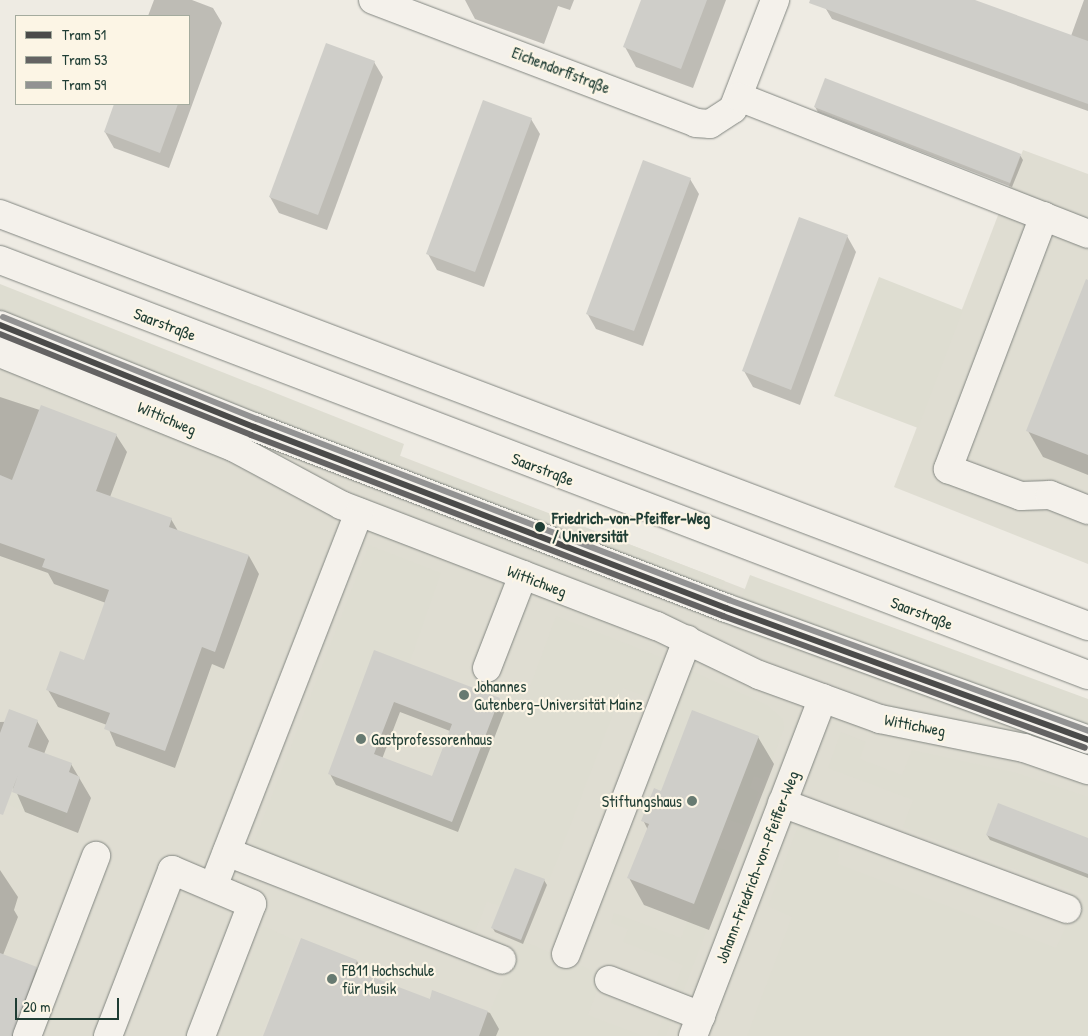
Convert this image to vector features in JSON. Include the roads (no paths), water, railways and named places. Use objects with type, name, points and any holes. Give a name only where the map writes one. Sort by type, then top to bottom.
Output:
[{"type":"main road","name":"Eichendorffstraße","points":[[373,0],[696,123],[710,124],[733,110],[775,0]]},
{"type":"main road","points":[[739,97],[1088,234]]},
{"type":"main road","points":[[0,214],[1088,626]]},
{"type":"main road","points":[[1044,216],[948,469],[1021,496],[1050,495],[1088,510]]},
{"type":"main road","name":"Saarstraße","points":[[0,260],[1088,675]]},
{"type":"main road","points":[[0,325],[594,558],[1088,740]]},
{"type":"main road","name":"Wittichweg","points":[[0,353],[233,447],[302,486],[358,512],[687,640],[759,675],[880,719],[1016,746],[1088,770]]},
{"type":"main road","points":[[213,887],[358,512]]},
{"type":"main road","points":[[487,668],[523,575]]},
{"type":"main road","points":[[566,954],[687,640]]},
{"type":"main road","name":"Johann-Friedrich-von-Pfeiffer-Weg","points":[[697,1026],[822,698]]},
{"type":"main road","points":[[782,803],[1067,909]]},
{"type":"main road","points":[[227,852],[502,960]]},
{"type":"main road","points":[[27,1036],[96,856]]},
{"type":"main road","points":[[108,1036],[172,870],[252,904],[201,1036]]},
{"type":"main road","points":[[609,980],[697,1026]]},
{"type":"tram line","name":"59","points":[[3,317],[257,419],[729,600],[1088,731]]},
{"type":"tram line","name":"51","points":[[0,325],[254,427],[726,608],[1088,740]]},
{"type":"tram line","name":"53","points":[[0,334],[251,435],[723,616],[1085,748]]},
{"type":"place","name":"Friedrich-von-Pfeiffer-Weg / Universität","points":[[540,527]]},
{"type":"place","name":"Johannes Gutenberg-Universität Mainz","points":[[464,695]]},
{"type":"place","name":"Gastprofessorenhaus","points":[[361,739]]},
{"type":"place","name":"Stiftungshaus","points":[[692,801]]},
{"type":"place","name":"FB11 Hochschule für Musik","points":[[332,979]]}]
